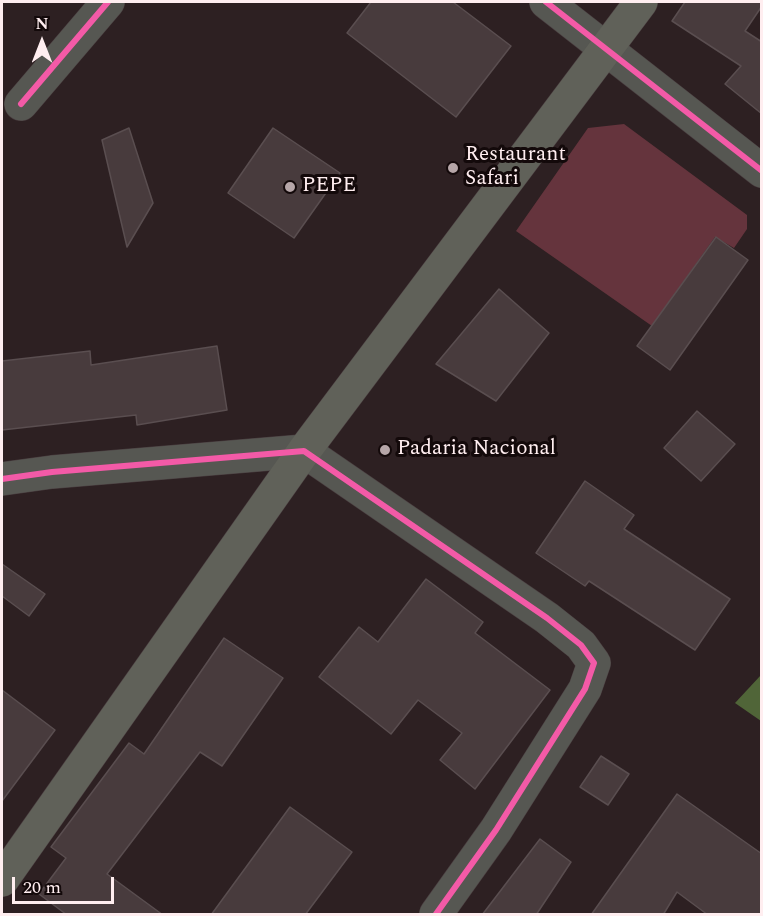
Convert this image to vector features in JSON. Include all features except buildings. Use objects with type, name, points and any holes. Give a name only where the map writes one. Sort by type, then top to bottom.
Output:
[{"type":"main road","points":[[2,880],[304,451],[641,2]]},
{"type":"street","points":[[21,104],[108,2]]},
{"type":"street","points":[[546,2],[762,171]]},
{"type":"street","points":[[2,479],[62,471],[304,451],[547,618],[581,645],[594,663],[585,689],[496,830],[436,915]]},
{"type":"shaded area","points":[[624,124],[747,215],[747,229],[734,248],[715,237],[652,326],[516,231],[588,128]]},
{"type":"shaded area","points":[[761,675],[761,721],[735,703]]},
{"type":"cycle path","points":[[21,104],[108,2]]},
{"type":"cycle path","points":[[546,2],[762,171]]},
{"type":"cycle path","points":[[2,479],[52,472],[304,451],[547,618],[581,645],[594,663],[585,689],[496,830],[436,914]]},
{"type":"place","name":"Restaurant Safari","points":[[453,168]]},
{"type":"place","name":"PEPE","points":[[290,187]]},
{"type":"place","name":"Padaria Nacional","points":[[385,450]]}]
